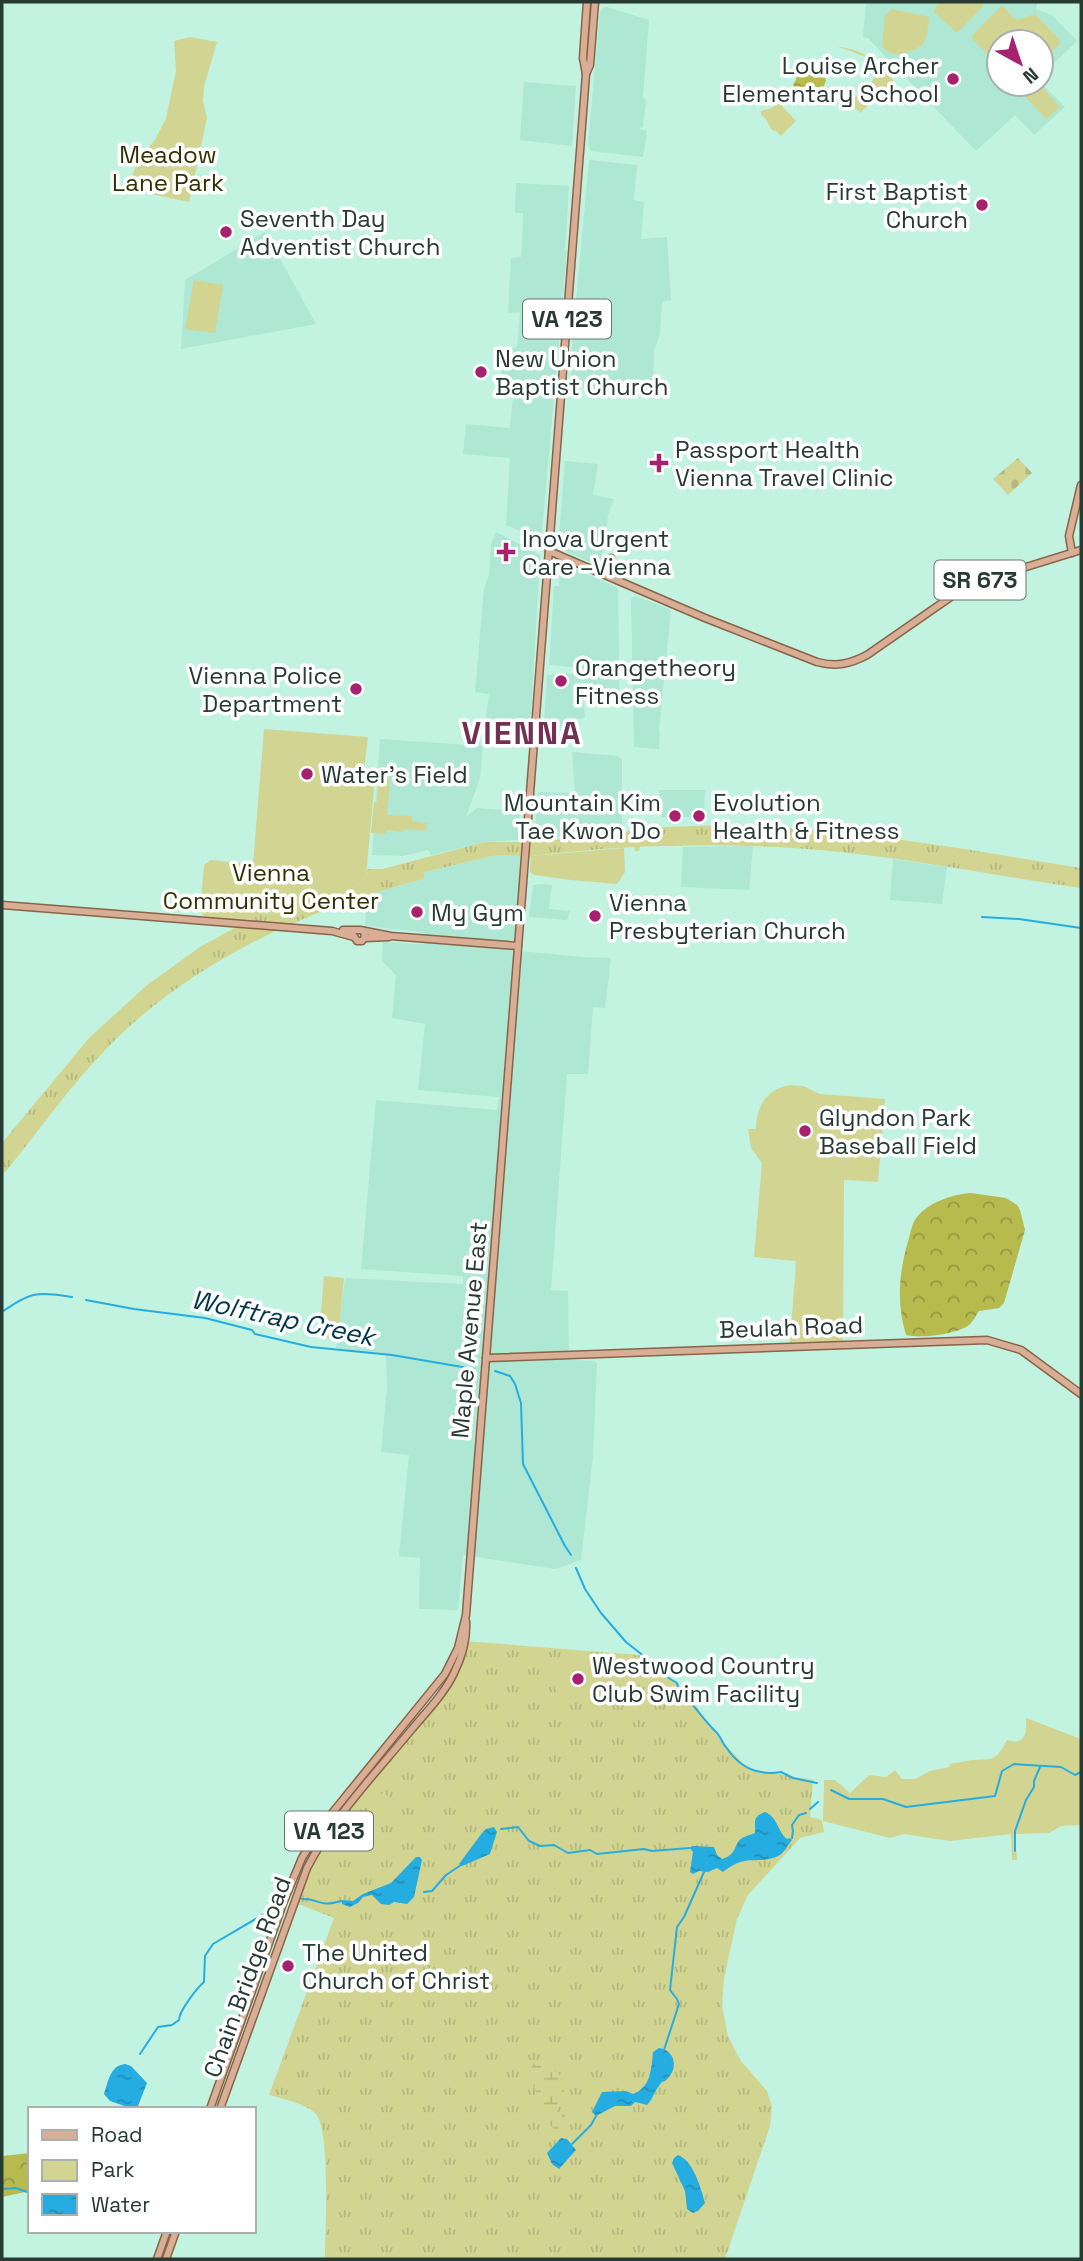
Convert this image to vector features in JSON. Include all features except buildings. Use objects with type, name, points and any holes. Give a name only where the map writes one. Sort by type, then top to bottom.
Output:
[{"type":"main road","name":"VA 123","points":[[549,551],[586,74],[583,58],[587,2]]},
{"type":"main road","name":"VA 123","points":[[586,74],[590,65],[595,2]]},
{"type":"main road","points":[[1072,553],[1069,536],[1081,485]]},
{"type":"main road","name":"SR 673","points":[[549,551],[705,618],[817,662],[840,665],[867,655],[968,584],[1081,550]]},
{"type":"main road","name":"Maple Avenue East","points":[[298,1867],[324,1823],[445,1674],[458,1648],[466,1615],[549,551]]},
{"type":"main road","points":[[599,572],[611,558]]},
{"type":"main road","points":[[2,905],[518,946]]},
{"type":"main road","name":"Beulah Road","points":[[486,1358],[988,1340],[1029,1355],[1081,1394]]},
{"type":"main road","name":"Chain Bridge Road","points":[[221,2107],[307,1868],[334,1825],[450,1681],[464,1645],[466,1615]]},
{"type":"main road","name":"Chain Bridge Road","points":[[211,2107],[298,1867]]},
{"type":"main road","points":[[157,2259],[166,2233]]},
{"type":"main road","points":[[166,2259],[175,2233]]},
{"type":"shaded area","name":"Louise Archer Elementary School","points":[[866,2],[1038,2],[1036,9],[1052,15],[1077,41],[1055,62],[1055,28],[985,28],[985,98],[1055,97],[1065,107],[1034,135],[1015,115],[976,151],[868,38],[863,37]]},
{"type":"shaded area","points":[[607,7],[649,20],[643,97],[646,101],[643,126],[639,129],[647,131],[643,157],[591,151],[588,145],[600,12]]},
{"type":"shaded area","points":[[524,82],[576,86],[572,146],[520,140]]},
{"type":"shaded area","points":[[589,160],[637,165],[634,200],[644,202],[641,239],[667,237],[671,300],[662,302],[660,334],[654,350],[653,393],[571,387],[571,356]]},
{"type":"shaded area","points":[[516,183],[569,186],[567,251],[555,385],[552,386],[501,381],[503,350],[517,347],[520,312],[508,313],[511,258],[521,257],[522,245],[523,213],[515,213]]},
{"type":"shaded area","points":[[265,232],[316,324],[181,349],[185,280]]},
{"type":"shaded area","points":[[510,394],[554,397],[540,537],[506,525],[510,458],[463,454],[466,424],[510,428],[513,397]]},
{"type":"shaded area","points":[[565,461],[598,464],[593,495],[614,499],[608,515],[599,566],[558,548]]},
{"type":"shaded area","points":[[496,532],[540,555],[532,699],[529,733],[524,738],[483,736],[489,694],[475,692],[484,588],[489,575],[491,544]]},
{"type":"shaded area","points":[[560,565],[569,566],[618,588],[619,666],[590,669],[549,665],[554,586],[559,586]]},
{"type":"shaded area","points":[[636,596],[671,610],[659,749],[634,747],[631,599]]},
{"type":"shaded area","points":[[619,671],[619,696],[582,699],[585,718],[573,719],[573,741],[543,737],[547,675]]},
{"type":"shaded area","points":[[380,739],[483,746],[480,778],[466,817],[477,808],[520,811],[518,840],[485,842],[431,855],[428,850],[403,856],[372,855]]},
{"type":"shaded area","points":[[572,752],[618,756],[622,760],[622,826],[534,841],[538,792],[575,793]]},
{"type":"shaded area","points":[[659,790],[705,790],[704,817],[662,817]]},
{"type":"shaded area","points":[[753,846],[749,890],[681,887],[683,847]]},
{"type":"shaded area","points":[[497,855],[517,855],[528,861],[520,951],[611,958],[605,1008],[593,1007],[588,1074],[567,1074],[551,1290],[568,1291],[569,1360],[597,1363],[593,1456],[581,1560],[555,1569],[463,1555],[458,1610],[419,1609],[420,1558],[399,1556],[409,1455],[381,1452],[387,1388],[386,1355],[336,1348],[345,1278],[463,1284],[463,1276],[361,1269],[376,1100],[497,1110],[499,1097],[418,1090],[425,1024],[392,1018],[396,975],[382,961],[383,942],[418,944],[450,941],[420,932],[365,926],[367,895],[423,879],[424,872]]},
{"type":"shaded area","points":[[893,859],[947,867],[942,904],[890,900]]},
{"type":"shaded area","points":[[533,885],[552,885],[549,909],[570,911],[567,920],[529,917]]},
{"type":"green space","points":[[938,2],[983,2],[983,6],[957,33],[934,12]]},
{"type":"green space","points":[[1002,5],[1016,20],[1035,14],[1048,28],[985,28],[985,52],[972,39]]},
{"type":"green space","points":[[892,9],[929,17],[926,37],[923,44],[915,50],[894,54],[882,46],[885,15]]},
{"type":"green space","points":[[1055,35],[1060,40],[1055,49]]},
{"type":"green space","name":"Meadow Lane Park","points":[[190,37],[217,42],[204,87],[203,101],[207,118],[189,202],[127,189],[137,163],[156,138],[166,118],[176,71],[174,41]]},
{"type":"green space","points":[[837,46],[869,57],[894,81],[860,113],[849,101],[869,87],[879,69],[863,56]]},
{"type":"green space","points":[[819,67],[826,80],[819,101],[800,101],[793,86],[801,68]]},
{"type":"green space","points":[[1026,98],[1052,98],[1060,107],[1046,119]]},
{"type":"green space","points":[[778,102],[796,121],[781,136],[772,130],[761,115],[761,111],[772,108]]},
{"type":"green space","points":[[194,280],[223,285],[215,333],[185,329]]},
{"type":"green space","points":[[1018,458],[1032,473],[1008,495],[993,479]]},
{"type":"green space","name":"Vienna Community Center","points":[[264,729],[368,737],[364,770],[369,777],[375,778],[366,876],[350,891],[278,914],[251,913],[247,921],[204,917],[200,911],[204,865],[211,860],[253,864]]},
{"type":"green space","points":[[379,778],[390,779],[387,815],[412,816],[412,821],[427,823],[426,831],[404,829],[403,832],[386,830],[386,834],[371,833]]},
{"type":"green space","points":[[724,825],[859,834],[1081,868],[1081,888],[876,856],[738,846],[600,849],[531,856],[528,861],[517,855],[497,855],[424,872],[424,879],[380,891],[295,922],[214,964],[176,989],[141,1017],[93,1063],[2,1176],[2,1143],[89,1038],[147,985],[200,947],[247,921],[251,913],[278,914],[350,891],[366,876],[367,869],[382,869],[485,842],[535,842],[622,833],[637,828]]},
{"type":"green space","points":[[635,834],[677,834],[677,846],[640,846],[639,851],[635,851]]},
{"type":"green space","points":[[624,848],[625,872],[617,884],[534,875],[530,872],[531,856]]},
{"type":"green space","points":[[790,1085],[803,1086],[820,1094],[885,1099],[878,1182],[844,1180],[843,1341],[790,1343],[796,1261],[754,1257],[762,1163],[751,1148],[748,1129],[756,1129],[758,1113],[764,1100],[775,1090]]},
{"type":"green space","points":[[971,1193],[1006,1198],[1020,1210],[1025,1230],[1004,1303],[999,1308],[979,1311],[969,1325],[956,1331],[929,1336],[906,1335],[900,1286],[914,1222],[934,1204],[948,1197]]},
{"type":"green space","points":[[324,1276],[344,1278],[338,1339],[319,1337]]},
{"type":"green space","points":[[465,1641],[639,1655],[683,1688],[721,1741],[749,1769],[813,1780],[810,1817],[822,1820],[824,1832],[800,1838],[748,1895],[737,1919],[724,1978],[722,2006],[728,2036],[740,2060],[767,2091],[772,2107],[770,2126],[725,2259],[325,2259],[325,2158],[320,2122],[315,2113],[305,2107],[269,2095],[334,1918],[293,1902],[319,1845],[455,1673]]},
{"type":"green space","name":"Westwood Country Club Swim Facility","points":[[593,1657],[605,1679],[562,1701],[550,1679]]},
{"type":"green space","points":[[623,1659],[634,1681],[614,1691],[603,1670]]},
{"type":"green space","points":[[1026,1718],[1081,1739],[1081,1825],[1061,1826],[1049,1833],[1015,1834],[1017,1860],[1012,1860],[1011,1834],[950,1841],[904,1834],[890,1838],[823,1821],[824,1780],[835,1780],[850,1793],[869,1775],[886,1777],[895,1770],[902,1779],[915,1779],[930,1771],[949,1767],[950,1764],[994,1758],[1007,1740],[1016,1742],[1023,1738],[1026,1733]]},
{"type":"green space","points":[[383,1792],[401,1809],[385,1827],[367,1811]]},
{"type":"green space","points":[[362,1815],[381,1832],[364,1850],[346,1833]]},
{"type":"green space","points":[[537,2060],[542,2060],[563,2078],[565,2089],[555,2108],[557,2112],[565,2115],[568,2124],[562,2130],[557,2131],[550,2125],[541,2109],[531,2073]]},
{"type":"green space","points":[[28,2153],[28,2191],[2,2197],[2,2156]]},
{"type":"water","points":[[765,1812],[773,1817],[784,1836],[792,1840],[781,1854],[768,1859],[745,1861],[723,1872],[717,1868],[708,1872],[690,1872],[692,1846],[714,1847],[722,1859],[729,1856],[740,1840],[755,1833],[756,1818]]},
{"type":"water","points":[[494,1827],[497,1832],[490,1854],[462,1866],[459,1864],[482,1833]]},
{"type":"water","points":[[416,1857],[422,1860],[414,1897],[407,1904],[381,1904],[372,1895],[363,1897],[350,1907],[342,1904],[342,1900],[353,1901],[391,1883]]},
{"type":"water","points":[[659,2048],[671,2055],[673,2069],[647,2105],[635,2102],[631,2106],[615,2106],[596,2116],[592,2112],[602,2092],[626,2091],[633,2094],[643,2087],[649,2077],[653,2052]]},
{"type":"water","points":[[120,2065],[131,2066],[147,2083],[136,2107],[110,2101],[104,2094],[108,2080]]},
{"type":"water","points":[[561,2138],[567,2139],[576,2150],[559,2169],[552,2164],[547,2153]]},
{"type":"water","points":[[678,2155],[692,2168],[705,2203],[693,2213],[687,2209],[685,2191],[672,2163]]},
{"type":"waterway","points":[[982,917],[1081,928]]},
{"type":"waterway","name":"Wolftrap Creek","points":[[2,1312],[20,1300],[35,1295],[72,1297]]},
{"type":"waterway","name":"Wolftrap Creek","points":[[86,1300],[205,1318],[252,1330],[255,1334],[311,1347],[392,1355],[474,1369]]},
{"type":"waterway","name":"Wolftrap Creek","points":[[495,1371],[510,1376],[515,1384],[521,1403],[523,1464],[571,1555]]},
{"type":"waterway","name":"Wolftrap Creek","points":[[576,1568],[585,1589],[601,1613],[654,1669],[677,1683],[737,1760],[756,1771],[781,1772],[793,1778],[817,1783]]},
{"type":"waterway","name":"Wolftrap Creek","points":[[831,1790],[849,1799],[883,1799],[906,1807],[995,1796],[1002,1771],[1014,1764],[1061,1767],[1075,1775],[1081,1772]]},
{"type":"waterway","points":[[1015,1851],[1015,1831],[1040,1767]]},
{"type":"waterway","points":[[810,1809],[818,1802]]},
{"type":"waterway","points":[[792,1838],[792,1825],[799,1815],[806,1813]]},
{"type":"waterway","points":[[501,1829],[518,1827],[529,1841],[540,1846],[554,1845],[568,1853],[590,1850],[597,1854],[690,1848]]},
{"type":"waterway","points":[[424,1892],[432,1891],[446,1875],[461,1865]]},
{"type":"waterway","points":[[664,2050],[679,2004],[670,1990],[677,1927],[704,1872]]},
{"type":"waterway","points":[[302,1899],[328,1904],[341,1901]]},
{"type":"waterway","points":[[140,2054],[158,2027],[172,2025],[179,2020],[185,2006],[204,1982],[205,1956],[213,1944],[276,1907]]},
{"type":"waterway","points":[[572,2144],[596,2116]]},
{"type":"waterway","points":[[2,2189],[16,2188],[28,2192]]},
{"type":"place","name":"Louise Archer Elementary School","points":[[953,79]]},
{"type":"place","name":"First Baptist Church","points":[[982,205]]},
{"type":"place","name":"Seventh Day Adventist Church","points":[[226,232]]},
{"type":"place","name":"New Union Baptist Church","points":[[481,372]]},
{"type":"place","name":"Passport Health Vienna Travel Clinic","points":[[659,463]]},
{"type":"place","name":"Inova Urgent Care –Vienna","points":[[506,552]]},
{"type":"place","name":"Orangetheory Fitness","points":[[561,681]]},
{"type":"place","name":"Vienna Police Department","points":[[356,689]]},
{"type":"place","name":"Water's Field","points":[[307,774]]},
{"type":"place","name":"Mountain Kim Tae Kwon Do","points":[[675,816]]},
{"type":"place","name":"Evolution Health & Fitness","points":[[699,816]]},
{"type":"place","name":"My Gym","points":[[417,912]]},
{"type":"place","name":"Vienna Presbyterian Church","points":[[595,916]]},
{"type":"place","name":"Glyndon Park Baseball Field","points":[[805,1131]]},
{"type":"place","name":"Westwood Country Club Swim Facility","points":[[578,1679]]},
{"type":"place","name":"The United Church of Christ","points":[[288,1966]]},
{"type":"district","name":"VIENNA","points":[[522,733]]}]
